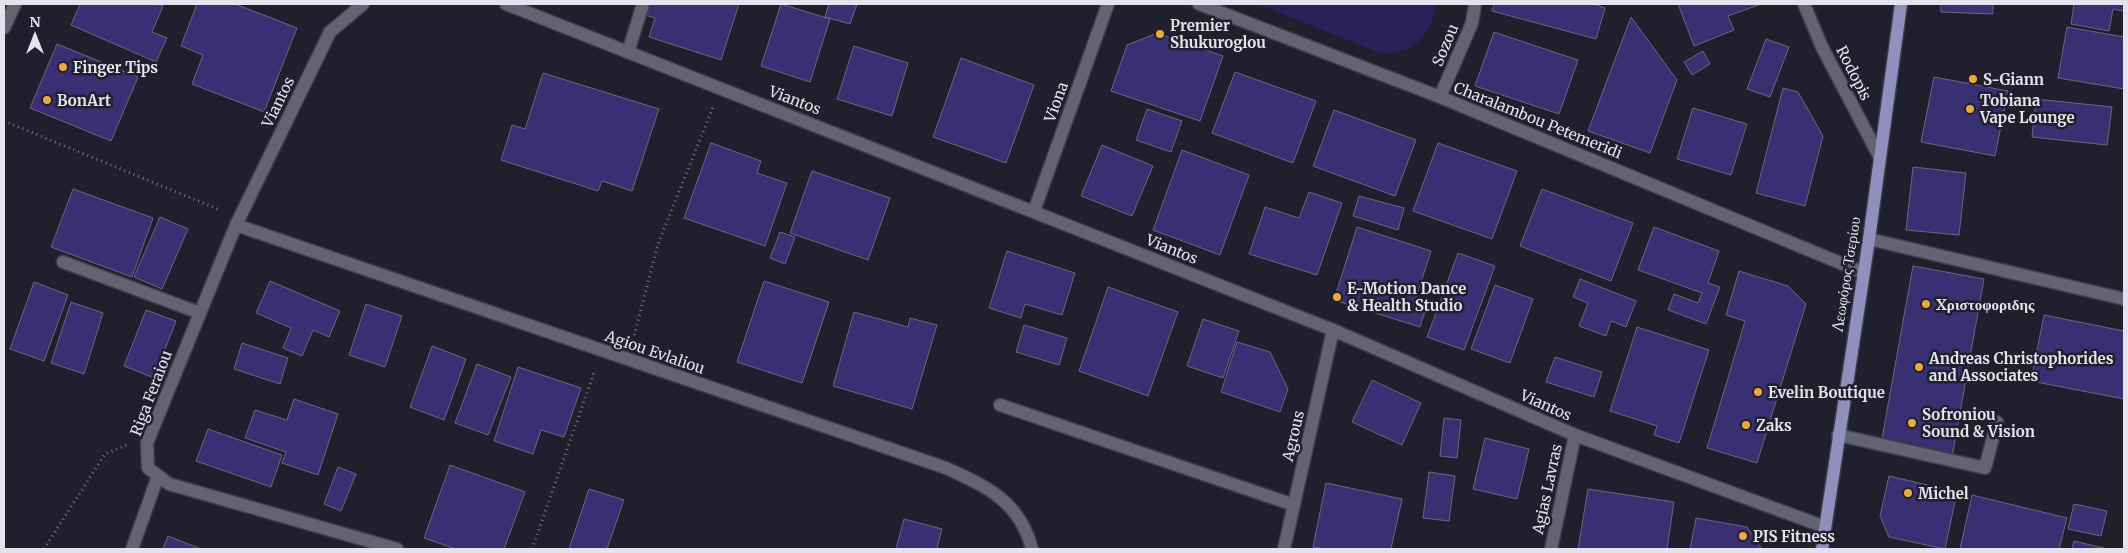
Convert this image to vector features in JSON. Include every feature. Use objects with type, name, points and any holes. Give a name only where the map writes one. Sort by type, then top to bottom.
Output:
[{"type":"main road","name":"Λεωφόρος Τσερίου","points":[[1822,549],[1862,272],[1869,239],[1901,4]]},
{"type":"street","points":[[4,28],[15,4]]},
{"type":"street","name":"Viantos","points":[[236,225],[330,32],[363,4]]},
{"type":"street","name":"Viantos","points":[[506,4],[1333,330],[1575,436],[1825,527]]},
{"type":"street","points":[[628,52],[643,4]]},
{"type":"street","name":"Viona","points":[[1034,212],[1108,4]]},
{"type":"street","name":"Charalambou Petemeridi","points":[[1198,4],[1440,98],[1862,272]]},
{"type":"street","name":"Sozou","points":[[1440,98],[1472,23],[1475,4]]},
{"type":"street","name":"Rodopis","points":[[1804,4],[1822,47],[1879,156]]},
{"type":"street","name":"Riga Feraiou","points":[[158,476],[148,468],[148,443],[236,225]]},
{"type":"street","name":"Agiou Evlaliou","points":[[236,225],[946,468],[979,483],[1007,503],[1027,529],[1032,549]]},
{"type":"street","points":[[1869,239],[2124,299]]},
{"type":"street","points":[[63,262],[200,313]]},
{"type":"street","name":"Agrous","points":[[1284,549],[1333,330]]},
{"type":"street","points":[[1000,405],[1294,505]]},
{"type":"street","points":[[1838,436],[1985,468],[1997,422]]},
{"type":"street","name":"Agias Lavras","points":[[1551,549],[1575,436]]},
{"type":"street","points":[[132,549],[158,476],[169,484],[397,549]]},
{"type":"path","points":[[628,360],[658,244],[720,88]]},
{"type":"path","points":[[4,122],[219,209],[236,225]]},
{"type":"path","points":[[532,549],[601,351]]},
{"type":"path","points":[[44,549],[105,454],[124,445],[148,443]]},
{"type":"shaded area","points":[[1258,4],[1436,4],[1430,25],[1420,41],[1404,50],[1382,54]]},
{"type":"building","points":[[80,4],[157,4],[163,6],[152,32],[167,38],[156,62],[71,25]]},
{"type":"building","points":[[197,4],[235,4],[297,28],[264,112],[192,84],[203,55],[181,46]]},
{"type":"building","points":[[646,4],[739,4],[721,60],[649,37],[655,18],[642,14]]},
{"type":"building","points":[[781,4],[830,19],[810,82],[761,66]]},
{"type":"building","points":[[829,4],[857,4],[850,24],[825,17]]},
{"type":"building","points":[[1494,4],[1593,4],[1605,8],[1596,39],[1492,11]]},
{"type":"building","points":[[1678,4],[1761,4],[1728,16],[1734,30],[1694,46]]},
{"type":"building","points":[[1941,4],[1993,4],[1993,14],[1941,12]]},
{"type":"building","points":[[2074,4],[2124,4],[2124,11],[2113,9],[2109,31],[2071,24]]},
{"type":"building","points":[[1631,17],[1677,80],[1650,153],[1588,131]]},
{"type":"building","points":[[2067,27],[2124,37],[2124,89],[2058,78]]},
{"type":"building","points":[[1494,32],[1578,60],[1559,114],[1475,86]]},
{"type":"building","points":[[1157,33],[1223,56],[1200,121],[1111,91],[1127,45]]},
{"type":"building","points":[[1766,39],[1789,47],[1770,97],[1747,89]]},
{"type":"building","points":[[57,44],[138,77],[111,141],[30,108]]},
{"type":"building","points":[[854,46],[908,63],[892,116],[837,99]]},
{"type":"building","points":[[1703,51],[1710,64],[1692,75],[1684,62]]},
{"type":"building","points":[[961,58],[1034,85],[1006,163],[933,137]]},
{"type":"building","points":[[1235,72],[1316,101],[1293,163],[1212,133]]},
{"type":"building","points":[[543,73],[659,109],[632,191],[602,181],[598,191],[501,160],[512,125],[525,129]]},
{"type":"building","points":[[1934,77],[2008,91],[1995,156],[1921,142]]},
{"type":"building","points":[[1783,88],[1798,92],[1823,136],[1805,206],[1756,193]]},
{"type":"building","points":[[2036,99],[2112,107],[2107,145],[2032,137]]},
{"type":"building","points":[[1693,108],[1747,124],[1731,175],[1677,159]]},
{"type":"building","points":[[1147,109],[1182,121],[1171,152],[1136,140]]},
{"type":"building","points":[[1334,110],[1416,140],[1395,196],[1313,166]]},
{"type":"building","points":[[711,143],[761,161],[757,173],[787,183],[765,246],[684,218]]},
{"type":"building","points":[[1438,143],[1517,171],[1492,239],[1413,211]]},
{"type":"building","points":[[1102,145],[1153,166],[1132,216],[1081,196]]},
{"type":"building","points":[[1182,150],[1249,175],[1220,255],[1153,230]]},
{"type":"building","points":[[1913,167],[1966,173],[1959,235],[1906,230]]},
{"type":"building","points":[[812,171],[890,198],[868,260],[790,233]]},
{"type":"building","points":[[73,189],[153,218],[132,277],[51,247]]},
{"type":"building","points":[[1542,189],[1633,223],[1611,281],[1520,246]]},
{"type":"building","points":[[1309,192],[1342,203],[1317,275],[1249,254],[1265,207],[1299,218]]},
{"type":"building","points":[[1359,196],[1404,208],[1398,230],[1353,216]]},
{"type":"building","points":[[160,217],[188,229],[162,289],[134,277]]},
{"type":"building","points":[[1357,227],[1431,251],[1415,301],[1427,305],[1420,327],[1334,300]]},
{"type":"building","points":[[1654,227],[1719,251],[1708,283],[1720,287],[1706,324],[1668,310],[1674,294],[1698,303],[1702,293],[1638,270]]},
{"type":"building","points":[[780,232],[795,237],[785,264],[770,258]]},
{"type":"building","points":[[1007,251],[1075,273],[1062,315],[1025,304],[1021,318],[989,308]]},
{"type":"building","points":[[1458,253],[1495,266],[1464,350],[1427,337]]},
{"type":"building","points":[[1913,266],[1984,279],[1952,457],[1881,444]]},
{"type":"building","points":[[1739,271],[1788,286],[1806,304],[1757,463],[1707,448],[1745,321],[1726,315]]},
{"type":"building","points":[[1580,279],[1636,301],[1626,327],[1611,321],[1606,336],[1579,326],[1588,303],[1573,297]]},
{"type":"building","points":[[270,281],[340,311],[329,337],[313,330],[302,356],[283,348],[291,328],[256,313]]},
{"type":"building","points":[[764,281],[829,302],[802,383],[737,362]]},
{"type":"building","points":[[34,282],[68,295],[44,361],[10,349]]},
{"type":"building","points":[[1495,285],[1533,299],[1510,363],[1471,349]]},
{"type":"building","points":[[1108,287],[1178,312],[1148,396],[1079,371]]},
{"type":"building","points":[[71,302],[103,313],[84,374],[51,363]]},
{"type":"building","points":[[366,304],[402,316],[385,367],[349,355]]},
{"type":"building","points":[[146,310],[176,321],[154,378],[124,366]]},
{"type":"building","points":[[854,312],[908,327],[910,318],[937,325],[912,409],[833,386]]},
{"type":"building","points":[[2044,315],[2124,331],[2124,399],[2031,381]]},
{"type":"building","points":[[1203,319],[1239,331],[1223,378],[1187,366]]},
{"type":"building","points":[[1024,325],[1067,338],[1059,365],[1016,352]]},
{"type":"building","points":[[1637,327],[1709,350],[1679,443],[1654,435],[1657,426],[1610,411]]},
{"type":"building","points":[[1237,342],[1270,352],[1288,389],[1280,412],[1221,392]]},
{"type":"building","points":[[242,343],[288,358],[280,384],[234,369]]},
{"type":"building","points":[[432,346],[466,359],[444,420],[410,407]]},
{"type":"building","points":[[1555,357],[1602,372],[1594,397],[1546,382]]},
{"type":"building","points":[[477,364],[511,377],[488,435],[455,423]]},
{"type":"building","points":[[518,367],[581,388],[564,437],[541,430],[533,454],[494,441]]},
{"type":"building","points":[[1372,380],[1421,403],[1402,445],[1352,422]]},
{"type":"building","points":[[294,399],[338,414],[318,475],[282,463],[286,452],[245,438],[255,410],[287,420]]},
{"type":"building","points":[[1444,418],[1461,420],[1457,458],[1440,456]]},
{"type":"building","points":[[208,429],[282,455],[271,487],[196,461]]},
{"type":"building","points":[[1485,438],[1529,449],[1517,499],[1473,489]]},
{"type":"building","points":[[450,465],[525,492],[504,549],[456,549],[424,538]]},
{"type":"building","points":[[338,467],[356,474],[341,511],[324,504]]},
{"type":"building","points":[[1429,472],[1455,476],[1449,521],[1423,518]]},
{"type":"building","points":[[1889,476],[1957,492],[1945,549],[1889,537],[1880,516]]},
{"type":"building","points":[[1326,483],[1402,499],[1391,549],[1324,549],[1313,547]]},
{"type":"building","points":[[589,489],[624,500],[607,549],[569,549]]},
{"type":"building","points":[[1588,489],[1674,502],[1667,549],[1578,549]]},
{"type":"building","points":[[1972,495],[2067,518],[2059,549],[1960,549]]},
{"type":"building","points":[[2074,504],[2107,511],[2101,536],[2068,529]]},
{"type":"building","points":[[1696,518],[1747,527],[1762,549],[1690,549]]},
{"type":"building","points":[[904,519],[942,529],[937,548],[944,549],[896,549]]},
{"type":"building","points":[[168,536],[201,549],[163,549]]},
{"type":"building","points":[[2074,541],[2108,549],[2072,549]]},
{"type":"place","name":"Premier Shukuroglou","points":[[1160,34]]},
{"type":"place","name":"Finger Tips","points":[[63,67]]},
{"type":"place","name":"S-Giann","points":[[1973,79]]},
{"type":"place","name":"BonArt","points":[[47,100]]},
{"type":"place","name":"Tobiana Vape Lounge","points":[[1970,109]]},
{"type":"place","name":"E-Motion Dance & Health Studio","points":[[1337,297]]},
{"type":"place","name":"Χριστοφοριδης","points":[[1926,304]]},
{"type":"place","name":"Andreas Christophorides and Associates","points":[[1919,367]]},
{"type":"place","name":"Evelin Boutique","points":[[1758,392]]},
{"type":"place","name":"Sofroniou Sound & Vision","points":[[1912,423]]},
{"type":"place","name":"Zaks","points":[[1746,425]]},
{"type":"place","name":"Michel","points":[[1908,493]]},
{"type":"place","name":"PIS Fitness","points":[[1743,536]]}]
